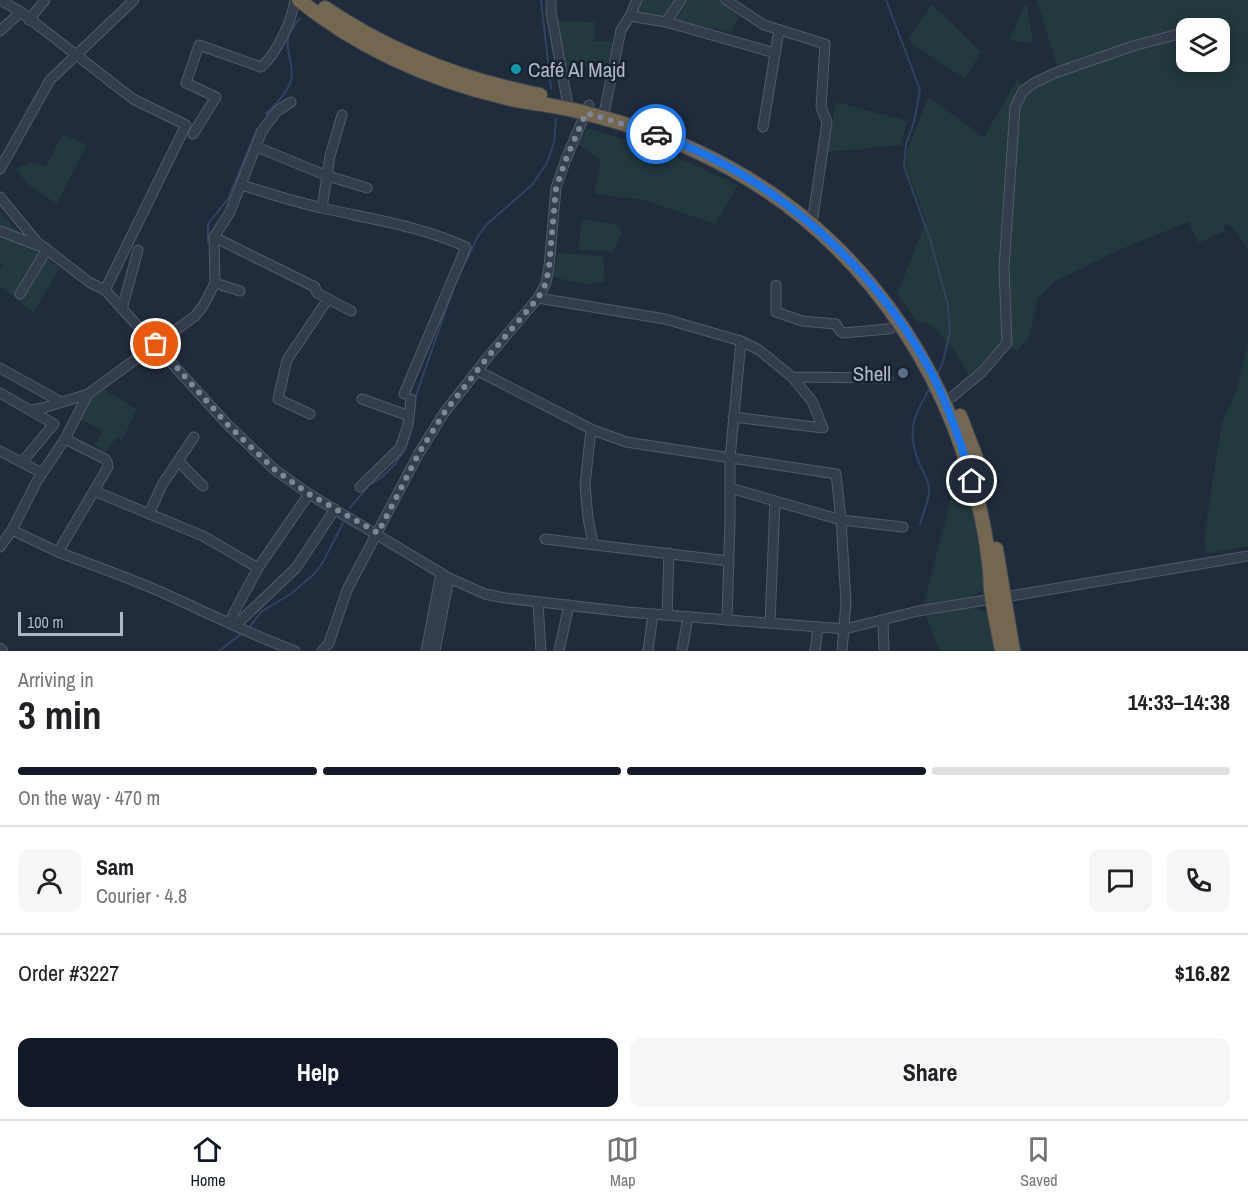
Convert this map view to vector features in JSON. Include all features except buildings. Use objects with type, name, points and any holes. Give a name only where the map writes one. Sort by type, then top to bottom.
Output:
[{"type":"highway","points":[[299,0],[349,35],[410,61],[455,84],[508,98],[588,109],[658,125],[708,147],[766,180],[813,216],[849,250],[882,287],[912,327],[942,384],[972,481],[1012,651]]},
{"type":"highway","points":[[314,0],[410,61],[486,82],[567,100],[588,109]]},
{"type":"highway","points":[[604,113],[698,151],[775,196],[842,254],[881,298],[942,384]]},
{"type":"highway","points":[[999,599],[1002,651]]},
{"type":"street","points":[[29,20],[45,0]]},
{"type":"street","points":[[0,169],[50,80],[134,0]]},
{"type":"street","points":[[193,134],[216,97],[186,83],[199,45],[261,67],[270,60],[293,13],[295,0]]},
{"type":"street","points":[[550,0],[550,12],[567,100]]},
{"type":"street","points":[[604,113],[621,30],[637,0]]},
{"type":"street","points":[[666,22],[681,0]]},
{"type":"street","points":[[726,0],[764,25],[825,44],[821,107],[827,122],[813,216]]},
{"type":"street","points":[[1,2],[21,12],[133,99],[186,125],[105,290]]},
{"type":"street","points":[[0,31],[21,12]]},
{"type":"street","points":[[630,16],[666,22],[775,53]]},
{"type":"street","points":[[763,127],[779,30]]},
{"type":"street","points":[[942,384],[982,372],[1007,343],[1004,268],[1015,107],[1023,91],[1034,82],[1073,67],[1133,46],[1176,35]]},
{"type":"street","points":[[32,410],[88,394],[195,316],[215,283],[214,237],[230,212],[262,131],[277,111],[291,102]]},
{"type":"street","points":[[322,651],[329,644],[347,590],[419,453],[444,413],[538,298],[546,283],[556,188],[588,109]]},
{"type":"street","points":[[322,208],[327,175],[342,115]]},
{"type":"street","points":[[257,147],[367,188]]},
{"type":"street","points":[[242,185],[322,208],[358,214],[447,238],[466,247],[407,396],[409,416],[406,436],[400,448],[360,487]]},
{"type":"street","points":[[0,197],[38,242],[89,282],[105,290],[227,424],[275,470],[309,494],[378,533],[445,576],[484,594],[653,614],[845,629],[918,611],[1248,556]]},
{"type":"street","points":[[0,231],[47,249]]},
{"type":"street","points":[[214,237],[315,287],[316,293],[351,310]]},
{"type":"street","points":[[20,294],[47,249]]},
{"type":"street","points":[[122,309],[138,250]]},
{"type":"street","points":[[215,283],[240,291]]},
{"type":"street","points":[[776,285],[777,312],[802,321],[836,324],[843,333],[888,328],[901,324]]},
{"type":"street","points":[[538,298],[665,319],[741,341],[759,350],[792,377],[812,401],[823,428],[733,417]]},
{"type":"street","points":[[310,414],[278,399],[288,360],[328,299]]},
{"type":"street","points":[[727,620],[730,458],[741,341]]},
{"type":"street","points":[[0,368],[61,402]]},
{"type":"street","points":[[478,371],[591,429],[626,442],[836,474],[846,602],[842,651]]},
{"type":"street","points":[[792,377],[888,378]]},
{"type":"street","points":[[0,393],[54,424],[22,462]]},
{"type":"street","points":[[0,548],[42,473],[65,439],[88,394]]},
{"type":"street","points":[[362,399],[409,416]]},
{"type":"street","points":[[591,429],[585,485],[593,544]]},
{"type":"street","points":[[149,514],[162,485],[194,437]]},
{"type":"street","points":[[58,552],[108,467],[107,462],[65,439]]},
{"type":"street","points":[[0,450],[42,473]]},
{"type":"street","points":[[178,461],[203,486]]},
{"type":"street","points":[[730,488],[841,520],[903,527]]},
{"type":"street","points":[[94,491],[203,536],[258,568]]},
{"type":"street","points":[[238,627],[258,568],[309,494]]},
{"type":"street","points":[[770,624],[775,501]]},
{"type":"street","points":[[238,627],[296,568],[335,509]]},
{"type":"street","points":[[12,530],[58,552],[158,590],[295,651]]},
{"type":"street","points":[[545,539],[729,561]]},
{"type":"street","points":[[667,615],[669,553]]},
{"type":"street","points":[[426,651],[445,576]]},
{"type":"street","points":[[435,651],[445,576]]},
{"type":"street","points":[[538,602],[541,651]]},
{"type":"street","points":[[559,651],[569,605]]},
{"type":"street","points":[[648,651],[653,614]]},
{"type":"street","points":[[682,651],[688,617]]},
{"type":"street","points":[[883,620],[884,651]]},
{"type":"street","points":[[815,651],[818,627]]},
{"type":"street","points":[[0,648],[3,651]]},
{"type":"green space","points":[[642,0],[724,0],[723,3],[739,17],[732,32],[636,13]]},
{"type":"green space","points":[[1037,0],[1248,0],[1248,249],[1229,224],[1224,226],[1226,231],[1198,243],[1189,222],[1119,250],[1054,282],[1038,298],[1029,337],[1017,351],[1003,341],[991,358],[969,375],[954,350],[932,325],[918,322],[897,294],[926,220],[906,168],[907,151],[928,97],[984,137],[1018,78],[1023,87],[1141,46],[1057,67]]},
{"type":"green space","points":[[931,5],[981,52],[965,79],[911,43],[909,37]]},
{"type":"green space","points":[[1024,6],[1027,6],[1033,44],[1009,40]]},
{"type":"green space","points":[[549,21],[595,22],[594,41],[613,42],[607,66],[571,68],[559,64],[551,47]]},
{"type":"green space","points":[[836,102],[907,121],[901,145],[827,152]]},
{"type":"green space","points":[[587,128],[668,153],[738,185],[715,224],[640,199],[594,194],[601,161],[578,144]]},
{"type":"green space","points":[[63,134],[87,145],[57,204],[26,183],[16,168],[31,162],[46,166]]},
{"type":"green space","points":[[0,212],[33,248],[60,268],[33,313],[0,286],[0,270],[3,266],[0,264]]},
{"type":"green space","points":[[581,219],[616,224],[622,232],[613,252],[579,250]]},
{"type":"green space","points":[[558,253],[603,256],[605,282],[587,285],[553,277]]},
{"type":"green space","points":[[1248,342],[1248,546],[1207,554],[1204,538],[1222,421],[1236,392]]},
{"type":"green space","points":[[101,388],[137,409],[122,441],[117,437],[106,452],[95,445],[102,430],[80,419],[92,396]]},
{"type":"green space","points":[[967,485],[987,589],[969,597],[924,604],[953,490]]},
{"type":"green space","points":[[973,607],[990,614],[995,651],[940,651],[926,616]]},
{"type":"waterway","points":[[541,0],[551,88]]},
{"type":"waterway","points":[[886,0],[920,90],[914,122],[906,144],[904,167],[931,242],[948,305],[950,332],[943,362],[937,375]]},
{"type":"waterway","points":[[266,114],[284,95],[291,80],[292,70],[287,43],[291,30],[300,18]]},
{"type":"waterway","points":[[414,401],[455,284],[478,236],[487,224],[532,185],[547,163],[554,143],[556,119]]},
{"type":"waterway","points":[[208,242],[208,224],[228,199],[257,129]]},
{"type":"waterway","points":[[920,524],[929,488],[915,451],[913,432],[916,415],[930,388]]},
{"type":"waterway","points":[[350,508],[369,485],[382,477],[395,464],[406,447],[411,431]]},
{"type":"waterway","points":[[249,628],[261,612],[292,593],[314,574],[323,562],[343,523]]},
{"type":"waterway","points":[[219,651],[242,633]]},
{"type":"way so far","points":[[156,344],[227,424],[275,470],[309,494],[378,533],[419,453],[444,413],[538,298],[546,283],[556,188],[586,113],[656,134]]},
{"type":"place","name":"Café Al Majd","points":[[516,69]]},
{"type":"place","name":"Shell","points":[[903,373]]},
{"type":"route","points":[[656,134],[716,160],[775,196],[821,233],[862,275],[899,321],[933,378],[954,424],[972,481]]}]
